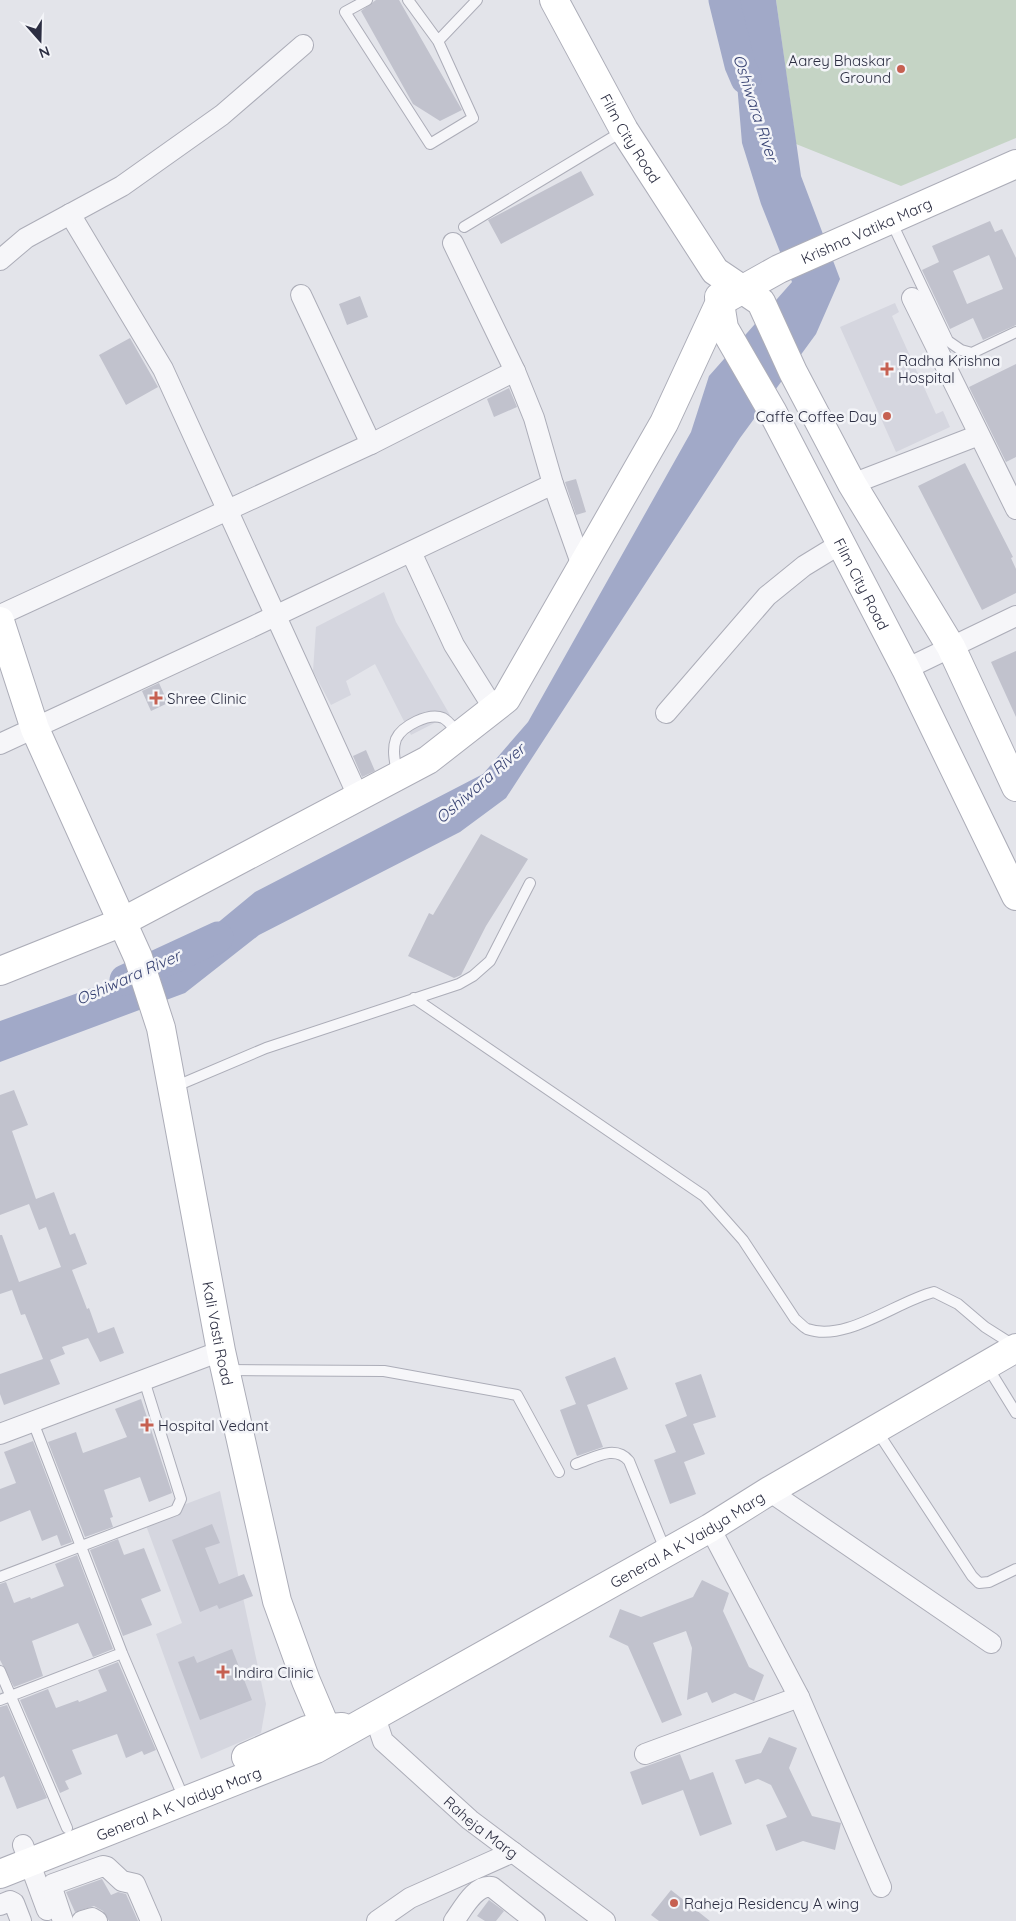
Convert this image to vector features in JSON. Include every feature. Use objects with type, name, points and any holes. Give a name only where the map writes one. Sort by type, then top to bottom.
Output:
[{"type":"street","name":"Film City Road","points":[[554,0],[624,130],[731,296],[761,302],[828,440],[852,484],[951,647],[1016,787]]},
{"type":"street","points":[[0,260],[26,238],[122,186],[222,115],[303,46]]},
{"type":"street","name":"Krishna Vatika Marg","points":[[731,296],[779,269],[1016,164]]},
{"type":"street","points":[[70,214],[163,370],[358,796]]},
{"type":"street","points":[[458,235],[534,418],[552,484],[582,566]]},
{"type":"street","points":[[301,295],[371,444]]},
{"type":"street","name":"Film City Road","points":[[731,296],[724,328],[772,411],[906,669],[1016,896]]},
{"type":"street","points":[[0,972],[120,924],[428,760],[506,699],[664,423],[731,296]]},
{"type":"street","points":[[912,298],[1016,509]]},
{"type":"street","points":[[0,615],[371,444],[515,370]]},
{"type":"street","points":[[852,484],[979,435]]},
{"type":"street","points":[[794,456],[828,440]]},
{"type":"street","points":[[0,744],[277,616],[552,484]]},
{"type":"street","points":[[666,713],[767,596],[804,566],[840,544]]},
{"type":"street","points":[[411,552],[454,645],[494,708]]},
{"type":"street","points":[[906,669],[1016,616]]},
{"type":"street","name":"Kali Vasti Road","points":[[0,621],[34,729],[120,924],[138,957],[161,1028],[223,1361],[277,1600],[306,1681],[329,1734]]},
{"type":"street","name":"General A K Vaidya Marg","points":[[18,1854],[316,1748],[329,1734],[366,1721],[666,1553],[768,1491],[1016,1347]]},
{"type":"street","points":[[0,1434],[144,1380],[223,1361]]},
{"type":"street","points":[[768,1491],[990,1643]]},
{"type":"street","points":[[710,1528],[799,1697],[881,1887]]},
{"type":"street","points":[[645,1754],[799,1697]]},
{"type":"street","name":"Raheja Marg","points":[[366,1721],[383,1741],[470,1820],[605,1921]]},
{"type":"street","name":"General A K Vaidya Marg","points":[[0,1874],[18,1854],[67,1828],[179,1787],[308,1730],[329,1734]]},
{"type":"street","points":[[377,1921],[410,1898],[513,1852]]},
{"type":"street","points":[[18,1854],[51,1921]]},
{"type":"street","points":[[63,1921],[52,1888],[53,1884],[103,1866],[108,1867],[122,1882],[135,1884],[151,1921]]},
{"type":"street","points":[[454,1921],[478,1890],[485,1886],[492,1887],[535,1921]]},
{"type":"street","points":[[0,1905],[10,1901],[14,1903],[21,1921]]},
{"type":"street","points":[[82,1921],[92,1918],[97,1921]]},
{"type":"lane","points":[[367,0],[345,12],[430,144],[473,118],[438,41],[408,0]]},
{"type":"lane","points":[[438,41],[477,0]]},
{"type":"lane","points":[[458,235],[624,130]]},
{"type":"lane","points":[[890,220],[948,341],[961,350],[972,353],[1016,332]]},
{"type":"lane","points":[[397,776],[394,746],[400,732],[408,726],[433,717],[440,717],[446,719],[460,735]]},
{"type":"lane","points":[[172,1088],[266,1048],[459,984],[473,976],[490,961],[530,883]]},
{"type":"lane","points":[[414,998],[704,1196],[743,1240],[795,1320],[807,1328],[841,1330],[854,1327],[922,1295],[934,1292],[958,1304],[985,1327],[1016,1347]]},
{"type":"lane","points":[[223,1361],[384,1371],[517,1395],[559,1472]]},
{"type":"lane","points":[[987,1365],[1016,1413]]},
{"type":"lane","points":[[0,1577],[176,1510],[180,1505],[181,1500],[144,1380]]},
{"type":"lane","points":[[33,1422],[122,1653],[179,1787]]},
{"type":"lane","points":[[876,1429],[972,1576],[979,1583],[989,1582],[1016,1569]]},
{"type":"lane","points":[[576,1464],[613,1451],[624,1454],[629,1461],[666,1553]]},
{"type":"lane","points":[[0,1700],[122,1653]]},
{"type":"lane","points":[[0,1671],[67,1828]]},
{"type":"shaded area","name":"Radha Krishna Hospital","points":[[895,303],[899,312],[892,316],[936,414],[943,411],[950,427],[896,452],[840,327]]},
{"type":"shaded area","points":[[384,592],[396,622],[450,715],[411,735],[375,664],[346,681],[351,695],[331,705],[313,671],[316,627]]},
{"type":"shaded area","points":[[220,1491],[266,1704],[261,1733],[201,1759],[156,1634],[182,1623],[144,1520]]},
{"type":"green space","name":"Aarey Bhaskar Ground","points":[[776,0],[1016,0],[1016,138],[901,186],[796,144]]},
{"type":"water","points":[[730,0],[776,0],[801,176],[840,279],[816,334],[740,438],[506,798],[460,832],[259,935],[185,993],[0,1062],[0,1021],[175,958],[255,892],[483,774],[528,722],[691,432],[709,376],[792,282],[761,204],[742,143]]},
{"type":"building","points":[[376,0],[399,0],[462,110],[440,121],[413,104],[361,11]]},
{"type":"building","points":[[581,171],[594,195],[501,244],[488,220]]},
{"type":"building","points":[[990,221],[995,232],[1002,229],[1016,258],[1016,325],[983,340],[973,318],[950,329],[922,270],[939,262],[932,246]],"holes":[[[989,255],[1003,289],[967,304],[953,271]]]},
{"type":"building","points":[[360,296],[368,317],[347,325],[339,304]]},
{"type":"building","points":[[130,338],[158,387],[126,405],[99,355]]},
{"type":"building","points":[[1016,364],[1016,457],[1006,462],[969,387]]},
{"type":"building","points":[[509,388],[517,407],[494,417],[487,399]]},
{"type":"building","points":[[965,463],[1013,557],[1011,558],[1016,569],[1016,593],[982,610],[918,486]]},
{"type":"building","points":[[576,479],[586,512],[576,515],[565,482]]},
{"type":"building","points":[[1016,651],[1016,717],[991,662]]},
{"type":"building","points":[[159,683],[168,703],[151,711],[142,691]]},
{"type":"building","points":[[366,750],[375,771],[362,777],[353,756]]},
{"type":"building","points":[[481,834],[528,859],[486,926],[461,975],[454,978],[408,956],[429,913],[433,915]]},
{"type":"building","points":[[14,1090],[28,1125],[12,1131],[36,1199],[54,1192],[70,1235],[75,1233],[87,1264],[72,1270],[87,1309],[89,1308],[98,1333],[114,1327],[124,1353],[100,1362],[88,1338],[62,1347],[65,1354],[50,1360],[60,1384],[4,1405],[0,1394],[0,1374],[43,1359],[25,1314],[21,1315],[12,1290],[0,1294],[0,1235],[2,1235],[19,1282],[61,1267],[46,1227],[39,1230],[29,1204],[0,1215],[0,1095]]},
{"type":"building","points":[[615,1357],[628,1389],[587,1405],[603,1447],[577,1456],[560,1410],[576,1404],[565,1377]]},
{"type":"building","points":[[701,1374],[716,1417],[693,1424],[705,1454],[684,1462],[696,1494],[670,1504],[654,1460],[676,1452],[665,1425],[687,1416],[675,1383]]},
{"type":"building","points":[[141,1399],[172,1493],[149,1502],[140,1477],[104,1490],[113,1517],[110,1518],[113,1527],[85,1537],[48,1442],[76,1432],[83,1453],[127,1437],[115,1409]]},
{"type":"building","points":[[33,1441],[72,1542],[61,1546],[57,1535],[42,1541],[30,1510],[0,1522],[0,1489],[16,1483],[4,1452]]},
{"type":"building","points":[[212,1524],[220,1543],[205,1548],[219,1584],[244,1574],[253,1596],[219,1609],[217,1605],[200,1612],[172,1540]]},
{"type":"building","points":[[118,1539],[124,1555],[144,1548],[161,1591],[141,1599],[152,1625],[123,1636],[90,1550]]},
{"type":"building","points":[[77,1555],[113,1649],[93,1657],[78,1623],[32,1641],[43,1676],[14,1687],[0,1660],[0,1584],[6,1582],[14,1603],[30,1597],[31,1599],[64,1586],[55,1564]]},
{"type":"building","points":[[702,1580],[729,1593],[723,1611],[749,1667],[764,1675],[754,1701],[735,1693],[712,1703],[707,1692],[687,1700],[692,1648],[686,1631],[653,1643],[682,1715],[662,1723],[628,1646],[609,1637],[620,1609],[641,1617],[693,1597]]},
{"type":"building","points":[[232,1649],[252,1700],[200,1720],[178,1662],[194,1656],[197,1663]]},
{"type":"building","points":[[118,1662],[156,1750],[144,1755],[142,1751],[126,1758],[117,1734],[72,1750],[82,1774],[65,1781],[69,1789],[60,1793],[20,1700],[48,1689],[56,1708],[78,1700],[79,1702],[107,1691],[98,1670]]},
{"type":"building","points":[[7,1705],[47,1798],[17,1809],[4,1776],[0,1778],[0,1707]]},
{"type":"building","points":[[769,1737],[797,1748],[789,1768],[812,1816],[841,1823],[835,1850],[803,1841],[776,1851],[766,1825],[787,1817],[771,1785],[758,1779],[745,1784],[735,1760],[761,1753]]},
{"type":"building","points":[[680,1754],[690,1780],[713,1772],[732,1824],[700,1836],[683,1790],[642,1805],[630,1772]]},
{"type":"building","points":[[102,1879],[111,1895],[118,1892],[126,1894],[138,1921],[109,1921],[103,1911],[94,1906],[75,1912],[66,1892]]},
{"type":"building","name":"Raheja Residency A wing","points":[[671,1890],[710,1921],[659,1921],[651,1915]]},
{"type":"building","points":[[489,1900],[504,1911],[496,1921],[485,1921],[477,1916]]},
{"type":"waterway","name":"Oshiwara River","points":[[724,0],[740,65],[746,79]]},
{"type":"waterway","name":"Oshiwara River","points":[[125,980],[218,937]]},
{"type":"place","name":"Aarey Bhaskar Ground","points":[[901,69]]},
{"type":"place","name":"Radha Krishna Hospital","points":[[887,369]]},
{"type":"place","name":"Caffe Coffee Day","points":[[887,416]]},
{"type":"place","name":"Shree Clinic","points":[[156,698]]},
{"type":"place","name":"Hospital Vedant","points":[[147,1425]]},
{"type":"place","name":"Indira Clinic","points":[[223,1672]]},
{"type":"place","name":"Raheja Residency A wing","points":[[674,1903]]}]
